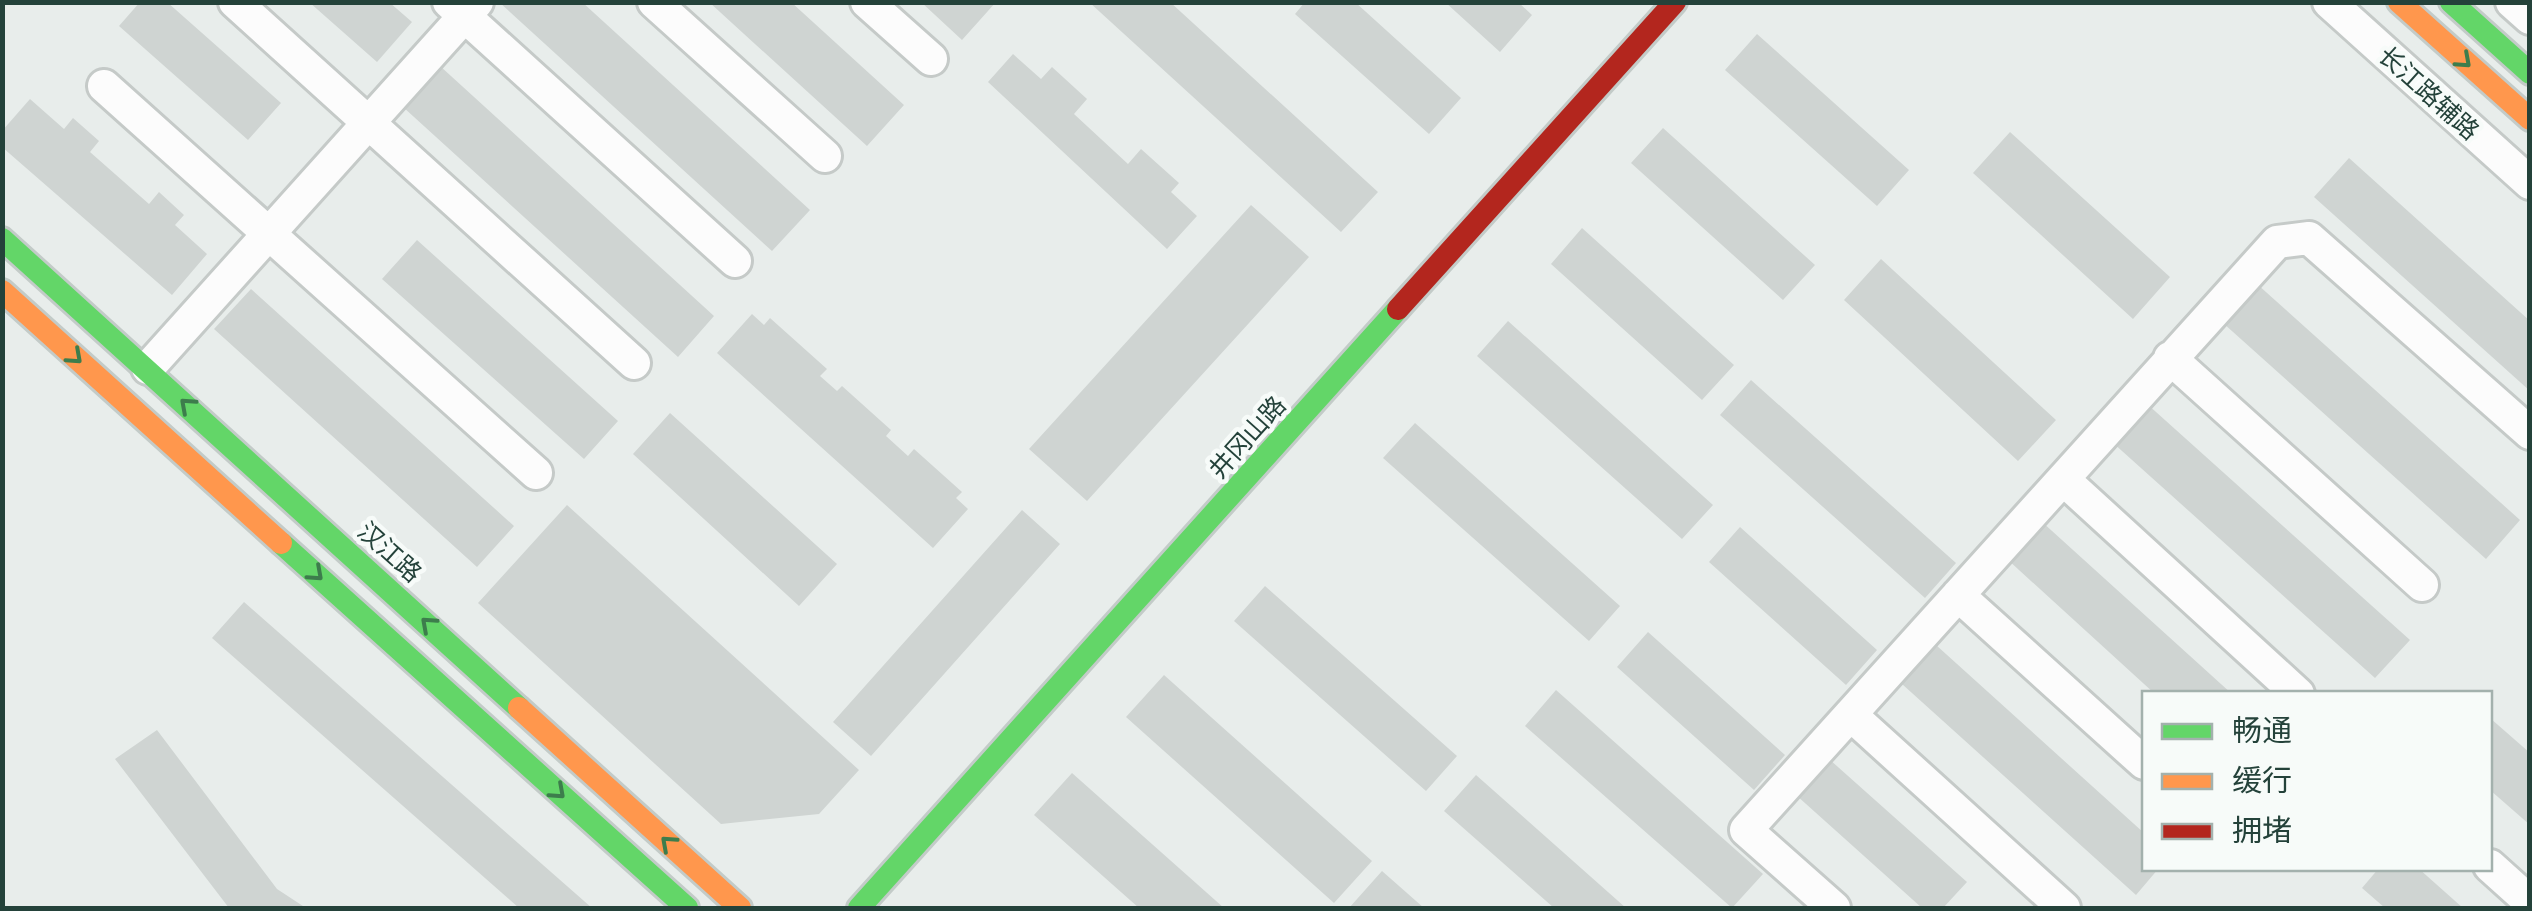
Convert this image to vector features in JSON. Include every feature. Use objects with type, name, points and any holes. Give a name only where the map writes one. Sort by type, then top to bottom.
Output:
[{"type":"street","points":[[235,2],[634,363]]},
{"type":"street","points":[[654,2],[824,156]]},
{"type":"street","points":[[867,2],[930,60]]},
{"type":"street","name":"井冈山路","points":[[859,908],[1675,2]]},
{"type":"street","name":"长江路辅路","points":[[2329,2],[2530,183]]},
{"type":"street","points":[[2399,2],[2530,119]]},
{"type":"street","points":[[2451,2],[2530,73]]},
{"type":"street","points":[[2512,2],[2530,18]]},
{"type":"street","points":[[148,368],[368,124],[464,7],[735,260]]},
{"type":"street","points":[[104,86],[536,472]]},
{"type":"street","points":[[1834,908],[1746,830],[2277,242],[2309,238],[2530,433]]},
{"type":"street","name":"汉江路","points":[[2,239],[740,908]]},
{"type":"street","points":[[2,291],[687,908]]},
{"type":"street","points":[[2170,358],[2422,585]]},
{"type":"street","points":[[2063,479],[2295,691]]},
{"type":"street","points":[[1958,596],[2142,761]]},
{"type":"street","points":[[1851,715],[2064,908]]},
{"type":"street","points":[[2492,868],[2530,902]]},
{"type":"building","points":[[140,2],[167,2],[281,103],[248,140],[119,26]]},
{"type":"building","points":[[309,2],[389,2],[412,22],[377,62]]},
{"type":"building","points":[[499,2],[582,2],[810,210],[772,251]]},
{"type":"building","points":[[709,2],[791,2],[904,105],[867,146]]},
{"type":"building","points":[[921,2],[996,2],[962,40]]},
{"type":"building","points":[[1089,2],[1170,2],[1378,192],[1341,232]]},
{"type":"building","points":[[1305,2],[1355,2],[1461,98],[1429,134],[1295,14]]},
{"type":"building","points":[[1445,2],[1518,2],[1532,15],[1500,52]]},
{"type":"building","points":[[1757,34],[1909,170],[1877,206],[1725,70]]},
{"type":"building","points":[[1013,54],[1041,79],[1052,67],[1087,99],[1074,114],[1128,164],[1141,149],[1179,183],[1171,192],[1197,216],[1167,249],[988,82]]},
{"type":"building","points":[[440,66],[714,316],[678,357],[403,107]]},
{"type":"building","points":[[30,99],[64,129],[73,118],[99,141],[90,152],[149,204],[159,192],[184,215],[175,225],[207,254],[172,295],[2,147],[2,131]]},
{"type":"building","points":[[1663,128],[1815,265],[1783,300],[1631,163]]},
{"type":"building","points":[[2010,132],[2170,277],[2133,319],[1973,173]]},
{"type":"building","points":[[2349,158],[2530,321],[2530,391],[2314,197]]},
{"type":"building","points":[[1251,205],[1309,257],[1087,501],[1029,449]]},
{"type":"building","points":[[1582,228],[1734,365],[1702,400],[1551,264]]},
{"type":"building","points":[[417,240],[618,421],[584,459],[382,279]]},
{"type":"building","points":[[1881,259],[2056,420],[2018,461],[1844,300]]},
{"type":"building","points":[[2257,284],[2520,520],[2486,559],[2223,323]]},
{"type":"building","points":[[251,289],[514,526],[477,567],[214,329]]},
{"type":"building","points":[[752,314],[764,325],[770,318],[827,369],[820,376],[837,391],[842,386],[891,430],[886,436],[908,456],[914,449],[962,492],[956,498],[968,509],[933,548],[717,353]]},
{"type":"building","points":[[1508,321],[1713,505],[1682,539],[1477,356]]},
{"type":"building","points":[[1751,380],[1956,563],[1925,598],[1720,415]]},
{"type":"building","points":[[2146,403],[2410,640],[2375,678],[2112,442]]},
{"type":"building","points":[[670,413],[837,564],[799,606],[633,454]]},
{"type":"building","points":[[1415,423],[1620,606],[1589,641],[1383,458]]},
{"type":"building","points":[[567,505],[859,770],[819,814],[721,824],[478,603]]},
{"type":"building","points":[[1022,510],[1060,544],[871,756],[833,722]]},
{"type":"building","points":[[2041,521],[2229,691],[2152,691],[2007,559]]},
{"type":"building","points":[[1740,527],[1877,650],[1846,685],[1709,562]]},
{"type":"building","points":[[1265,586],[1457,756],[1426,791],[1234,621]]},
{"type":"building","points":[[244,602],[592,908],[519,908],[212,638]]},
{"type":"building","points":[[1648,632],[1785,755],[1754,790],[1617,667]]},
{"type":"building","points":[[1936,645],[2142,831],[2142,871],[2156,871],[2136,895],[1902,684]]},
{"type":"building","points":[[1164,675],[1372,861],[1334,903],[1126,717]]},
{"type":"building","points":[[1556,690],[1763,874],[1732,908],[1525,726]]},
{"type":"building","points":[[2492,720],[2530,753],[2530,825],[2492,792]]},
{"type":"building","points":[[157,730],[277,889],[306,908],[229,908],[115,759]]},
{"type":"building","points":[[1829,759],[1967,882],[1943,908],[1922,908],[1796,795]]},
{"type":"building","points":[[1072,773],[1224,908],[1139,908],[1034,815]]},
{"type":"building","points":[[1476,775],[1626,908],[1554,908],[1444,811]]},
{"type":"building","points":[[1382,871],[1424,908],[1349,908]]},
{"type":"building","points":[[2376,871],[2421,871],[2463,908],[2385,908],[2362,888]]},
{"type":"traffic: fast","points":[[2451,2],[2530,73]]},
{"type":"traffic: fast","points":[[2,239],[519,708]]},
{"type":"traffic: fast","points":[[859,908],[1398,309]]},
{"type":"traffic: fast","points":[[281,543],[687,908]]},
{"type":"traffic: slow","points":[[2399,2],[2530,119]]},
{"type":"traffic: slow","points":[[2,291],[281,543]]},
{"type":"traffic: slow","points":[[519,708],[740,908]]},
{"type":"traffic: jam","points":[[1398,309],[1675,2]]}]
